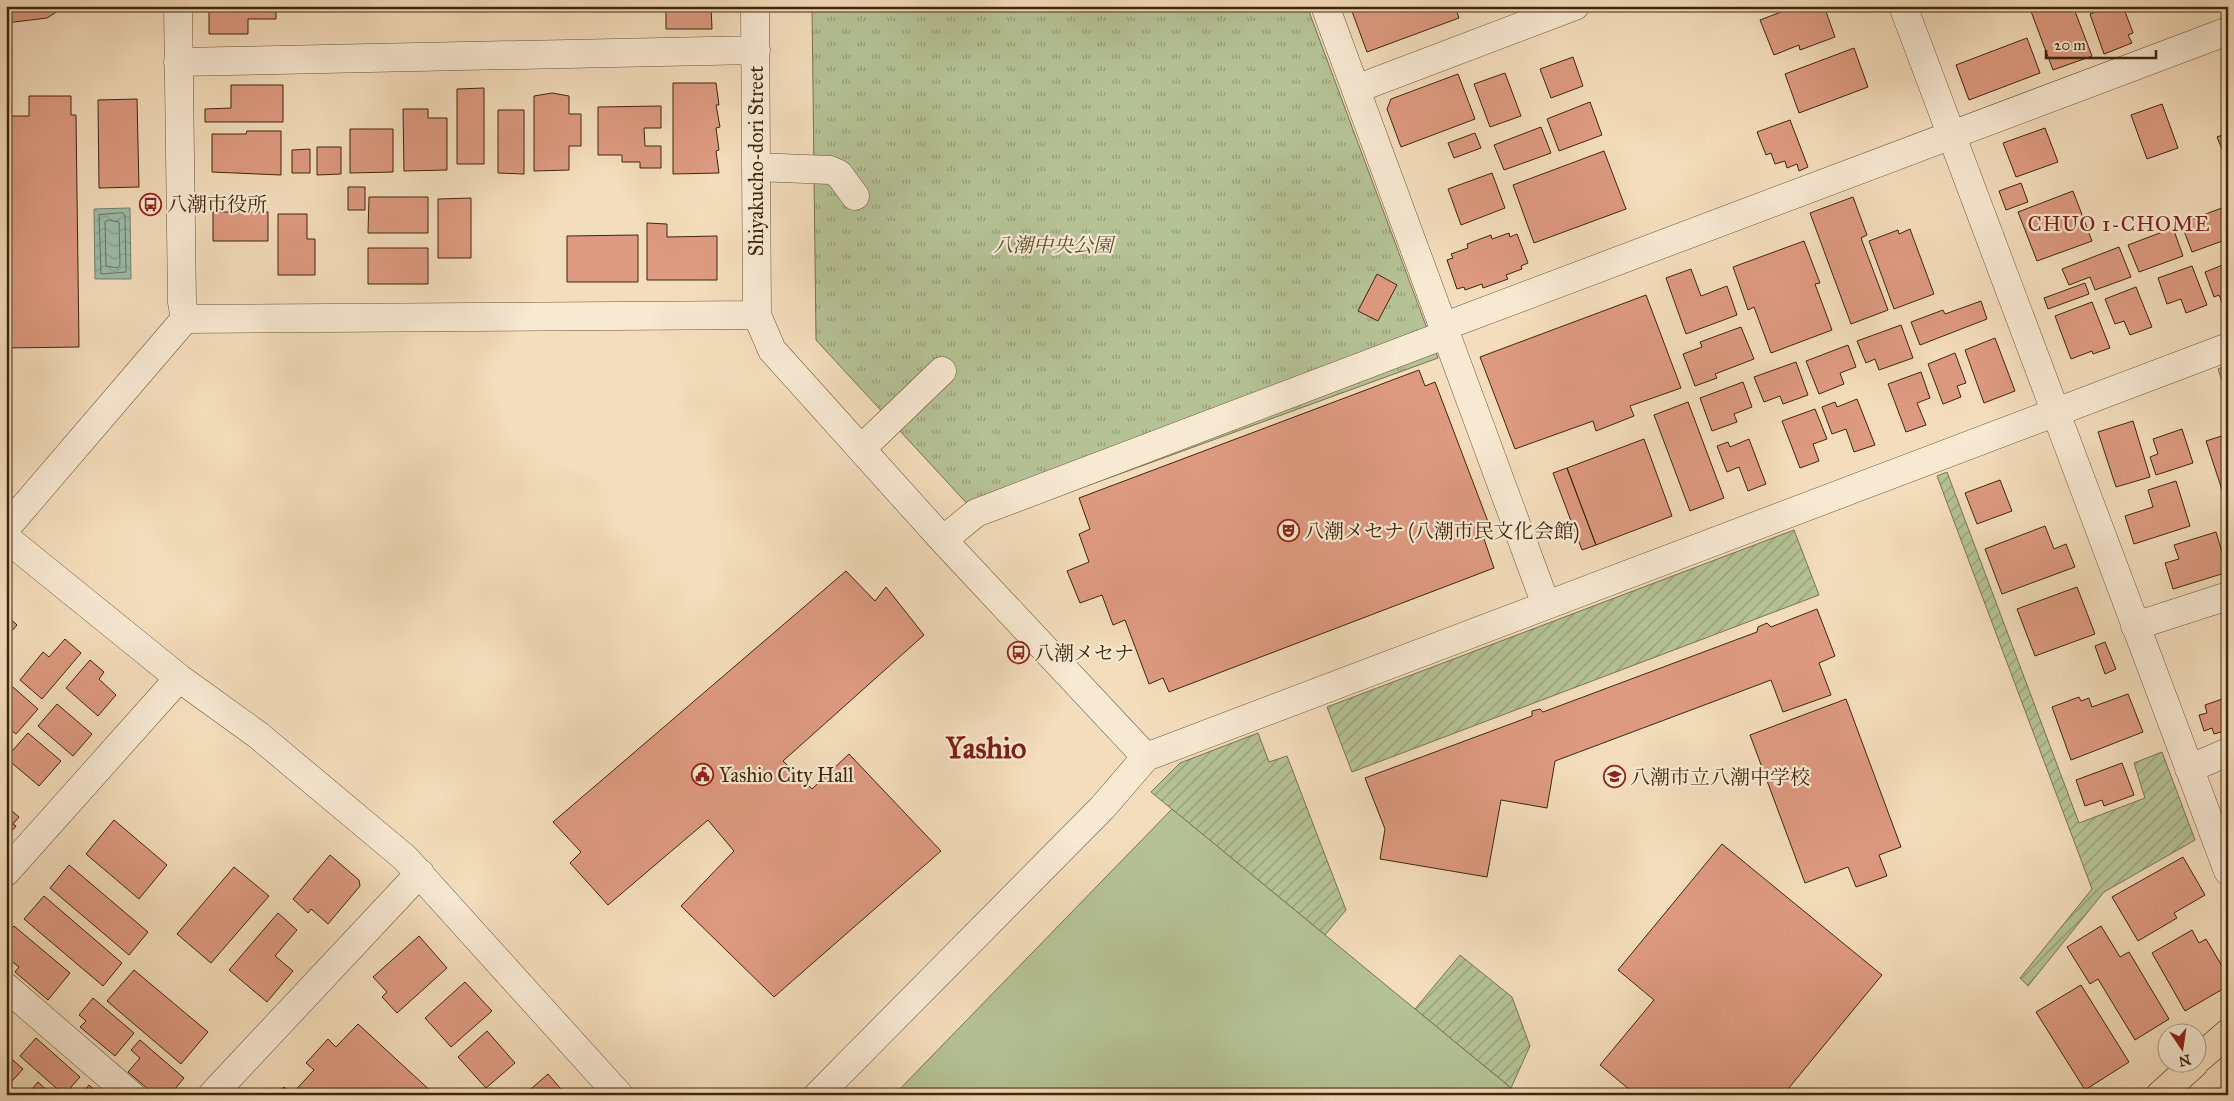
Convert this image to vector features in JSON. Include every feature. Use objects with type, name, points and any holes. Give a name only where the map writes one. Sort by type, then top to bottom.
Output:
[{"type":"main road","points":[[2206,1052],[2228,1033]]},
{"type":"main road","points":[[2160,1095],[2182,1074]]},
{"type":"street","points":[[178,6],[182,302],[185,319]]},
{"type":"street","name":"Shiyakucho-dori Street","points":[[755,6],[757,315]]},
{"type":"street","points":[[1325,6],[1546,605]]},
{"type":"street","points":[[1356,89],[1575,6]]},
{"type":"street","points":[[1903,6],[2228,871]]},
{"type":"street","points":[[944,540],[976,513],[1446,330],[2228,31]]},
{"type":"street","points":[[178,62],[756,50]]},
{"type":"street","points":[[756,168],[830,170],[839,174],[856,196]]},
{"type":"street","points":[[6,528],[185,319],[757,315],[772,350],[944,540],[1146,757]]},
{"type":"street","points":[[818,1095],[1102,808],[1146,757],[2228,347]]},
{"type":"street","points":[[861,449],[942,371]]},
{"type":"street","points":[[6,538],[179,678],[258,735],[405,858],[420,872],[619,1095]]},
{"type":"street","points":[[2135,626],[2228,596]]},
{"type":"street","points":[[6,872],[179,678]]},
{"type":"street","points":[[2189,769],[2228,752]]},
{"type":"street","points":[[212,1095],[420,872]]},
{"type":"street","points":[[6,987],[131,1095]]},
{"type":"green space","name":"八潮中央公園","points":[[812,6],[1307,6],[1438,358],[985,523],[816,340]]},
{"type":"green space","points":[[2228,365],[2228,399],[2218,369]]},
{"type":"green space","points":[[1947,472],[2079,823],[2145,798],[2134,763],[2162,752],[2195,840],[2104,892],[2028,986],[2020,978],[2092,889],[1937,476]]},
{"type":"green space","points":[[1794,530],[1819,595],[1352,772],[1327,707]]},
{"type":"green space","points":[[1258,733],[1269,762],[1287,756],[1346,910],[1325,935],[1151,792],[1180,763]]},
{"type":"green space","points":[[1172,809],[1511,1088],[1505,1095],[894,1095]]},
{"type":"green space","points":[[1460,955],[1512,997],[1530,1046],[1511,1088],[1415,1009]]},
{"type":"water","points":[[130,208],[131,279],[95,279],[94,209]]},
{"type":"building","points":[[6,6],[66,6],[47,18],[6,23]]},
{"type":"building","points":[[209,6],[276,6],[276,19],[248,19],[248,34],[209,34]]},
{"type":"building","points":[[666,6],[711,6],[712,29],[666,29]]},
{"type":"building","points":[[1350,6],[1455,6],[1459,18],[1367,52]]},
{"type":"building","points":[[1797,6],[1824,6],[1835,37],[1800,50],[1799,45],[1774,55],[1760,20]]},
{"type":"building","points":[[1937,6],[1954,6],[1939,12]]},
{"type":"building","points":[[2029,6],[2073,6],[2092,56],[2053,70]]},
{"type":"building","points":[[2111,6],[2123,6],[2133,33],[2128,35],[2132,43],[2104,54],[2090,14]]},
{"type":"building","points":[[2027,38],[2040,73],[1969,100],[1956,65]]},
{"type":"building","points":[[1854,48],[1868,87],[1799,113],[1785,74]]},
{"type":"building","points":[[1573,57],[1583,86],[1551,98],[1540,69]]},
{"type":"building","points":[[1505,73],[1521,116],[1490,127],[1474,84]]},
{"type":"building","points":[[1458,74],[1475,119],[1401,147],[1387,109],[1391,99]]},
{"type":"building","points":[[673,83],[716,83],[719,105],[716,105],[720,127],[716,128],[719,150],[716,151],[719,173],[673,174]]},
{"type":"building","points":[[231,85],[283,85],[283,122],[205,122],[205,109],[231,108]]},
{"type":"building","points":[[484,88],[484,164],[457,164],[457,89]]},
{"type":"building","points":[[552,93],[569,96],[569,114],[581,114],[581,146],[569,146],[569,170],[534,171],[534,96]]},
{"type":"building","points":[[29,96],[71,96],[71,115],[76,115],[79,347],[6,348],[6,116],[29,116]]},
{"type":"building","points":[[137,99],[139,187],[99,188],[98,100]]},
{"type":"building","points":[[1590,102],[1602,135],[1559,151],[1547,119]]},
{"type":"building","points":[[2162,104],[2178,148],[2147,159],[2131,115]]},
{"type":"building","points":[[661,106],[661,128],[644,128],[645,146],[661,146],[661,168],[640,168],[640,162],[622,162],[622,155],[598,155],[598,107]]},
{"type":"building","points":[[403,109],[428,109],[428,118],[447,118],[447,170],[404,171]]},
{"type":"building","points":[[498,110],[524,110],[524,174],[498,173]]},
{"type":"building","points":[[1790,120],[1808,167],[1799,171],[1797,164],[1787,168],[1785,161],[1775,164],[1771,153],[1766,155],[1757,132]]},
{"type":"building","points":[[1541,127],[1551,153],[1504,170],[1494,145]]},
{"type":"building","points":[[2045,128],[2058,162],[2016,177],[2003,143]]},
{"type":"building","points":[[350,129],[393,129],[393,172],[350,173]]},
{"type":"building","points":[[247,131],[281,131],[281,175],[212,172],[212,134],[246,134]]},
{"type":"building","points":[[1475,133],[1481,148],[1454,158],[1448,143]]},
{"type":"building","points":[[2228,133],[2228,164],[2217,137]]},
{"type":"building","points":[[317,147],[341,147],[341,174],[317,175]]},
{"type":"building","points":[[310,149],[310,173],[292,173],[292,150]]},
{"type":"building","points":[[1604,151],[1626,209],[1534,243],[1513,185]]},
{"type":"building","points":[[1492,173],[1505,208],[1461,225],[1448,189]]},
{"type":"building","points":[[2021,183],[2028,202],[2006,210],[1999,191]]},
{"type":"building","points":[[348,187],[365,187],[365,210],[348,210]]},
{"type":"building","points":[[2073,191],[2092,241],[2037,261],[2018,212]]},
{"type":"building","points":[[369,197],[428,197],[428,233],[368,233]]},
{"type":"building","points":[[1853,197],[1867,235],[1861,238],[1888,310],[1851,324],[1810,213]]},
{"type":"building","points":[[471,198],[471,258],[438,258],[438,199]]},
{"type":"building","points":[[2222,208],[2228,224],[2228,239],[2192,252],[2181,223]]},
{"type":"building","points":[[213,212],[268,212],[268,241],[213,241]]},
{"type":"building","points":[[278,214],[307,214],[307,239],[315,239],[315,275],[278,275]]},
{"type":"building","points":[[647,223],[667,224],[667,237],[717,236],[717,280],[647,280]]},
{"type":"building","points":[[2173,228],[2183,256],[2139,272],[2128,245]]},
{"type":"building","points":[[1910,229],[1934,294],[1894,309],[1869,241],[1898,230],[1899,234]]},
{"type":"building","points":[[1509,233],[1510,237],[1517,234],[1528,263],[1521,266],[1522,269],[1506,275],[1508,279],[1483,288],[1482,284],[1465,290],[1464,287],[1457,289],[1447,260],[1453,258],[1451,254],[1468,248],[1467,244],[1491,235],[1492,239]]},
{"type":"building","points":[[638,235],[638,282],[567,282],[567,236]]},
{"type":"building","points":[[1804,241],[1820,283],[1815,284],[1832,330],[1771,353],[1754,307],[1748,310],[1733,267]]},
{"type":"building","points":[[2119,247],[2131,277],[2095,290],[2090,277],[2069,285],[2062,269]]},
{"type":"building","points":[[368,248],[428,248],[428,284],[368,284]]},
{"type":"building","points":[[2228,263],[2228,311],[2226,312],[2219,295],[2214,297],[2205,272]]},
{"type":"building","points":[[2192,266],[2207,305],[2186,313],[2181,299],[2167,304],[2158,278]]},
{"type":"building","points":[[1691,269],[1701,296],[1727,286],[1737,315],[1686,334],[1666,278]]},
{"type":"building","points":[[1377,274],[1397,285],[1378,321],[1358,311]]},
{"type":"building","points":[[2085,283],[2089,294],[2048,309],[2044,298]]},
{"type":"building","points":[[2136,287],[2152,327],[2130,335],[2124,321],[2115,324],[2105,299]]},
{"type":"building","points":[[1646,295],[1681,388],[1630,406],[1634,416],[1596,431],[1593,421],[1515,449],[1480,357]]},
{"type":"building","points":[[1981,301],[1987,319],[1920,345],[1911,322],[1943,310],[1945,314]]},
{"type":"building","points":[[2092,302],[2110,348],[2093,354],[2092,351],[2071,359],[2055,316]]},
{"type":"building","points":[[1901,325],[1913,358],[1879,370],[1875,359],[1866,363],[1857,341]]},
{"type":"building","points":[[1741,327],[1754,359],[1715,374],[1717,378],[1695,386],[1683,354],[1702,347],[1700,342]]},
{"type":"building","points":[[1995,338],[2015,391],[1984,403],[1965,350]]},
{"type":"building","points":[[1848,345],[1856,367],[1840,373],[1844,384],[1819,394],[1806,361]]},
{"type":"building","points":[[1955,353],[1966,383],[1957,386],[1961,397],[1943,404],[1928,364]]},
{"type":"building","points":[[1796,362],[1808,395],[1783,404],[1780,396],[1764,402],[1754,377]]},
{"type":"building","name":"八潮メセナ (八潮市民文化会館)","points":[[1419,370],[1425,386],[1435,382],[1493,535],[1484,539],[1494,568],[1169,692],[1163,678],[1149,684],[1125,620],[1113,625],[1102,595],[1080,603],[1067,571],[1089,562],[1079,534],[1090,529],[1079,498]]},
{"type":"building","points":[[1921,372],[1930,398],[1917,403],[1926,425],[1906,432],[1888,384]]},
{"type":"building","points":[[1743,382],[1752,407],[1734,414],[1737,422],[1712,431],[1700,398]]},
{"type":"building","points":[[1857,399],[1875,445],[1854,452],[1846,429],[1832,434],[1822,407],[1835,402],[1837,407]]},
{"type":"building","points":[[1688,402],[1724,498],[1690,511],[1654,415]]},
{"type":"building","points":[[1815,409],[1827,439],[1813,444],[1819,461],[1800,468],[1782,421]]},
{"type":"building","points":[[2133,421],[2150,477],[2116,487],[2098,432]]},
{"type":"building","points":[[2182,429],[2193,463],[2156,475],[2150,457],[2158,454],[2153,439]]},
{"type":"building","points":[[2228,434],[2228,495],[2224,496],[2206,441]]},
{"type":"building","points":[[1644,439],[1672,516],[1596,545],[1567,468]]},
{"type":"building","points":[[1749,439],[1766,484],[1748,491],[1739,467],[1727,472],[1717,446],[1728,442],[1730,447]]},
{"type":"building","points":[[1567,468],[1596,545],[1582,550],[1553,473]]},
{"type":"building","points":[[2000,480],[2012,511],[1977,524],[1965,493]]},
{"type":"building","points":[[2176,481],[2190,526],[2134,544],[2125,516],[2153,507],[2148,490]]},
{"type":"building","points":[[2045,526],[2054,549],[2066,544],[2075,567],[2002,594],[1985,549]]},
{"type":"building","points":[[2216,532],[2228,572],[2173,589],[2165,563],[2179,559],[2174,545]]},
{"type":"building","name":"Yashio City Hall","points":[[846,571],[875,601],[886,587],[924,635],[783,761],[812,789],[849,754],[941,851],[774,997],[681,906],[734,851],[708,820],[608,905],[570,863],[581,852],[553,822]]},
{"type":"building","points":[[2077,587],[2095,634],[2035,656],[2017,609]]},
{"type":"building","points":[[1817,609],[1835,656],[1819,663],[1831,695],[1783,712],[1771,680],[1555,761],[1547,808],[1501,800],[1487,877],[1380,859],[1385,829],[1365,778],[1532,716],[1532,711],[1540,709],[1543,712],[1757,632],[1758,627],[1767,623],[1771,627]]},
{"type":"building","points":[[6,615],[17,625],[6,638]]},
{"type":"building","points":[[65,639],[81,653],[42,699],[20,680],[43,652],[49,657]]},
{"type":"building","points":[[2105,642],[2116,669],[2105,674],[2095,646]]},
{"type":"building","points":[[90,660],[104,672],[99,679],[116,695],[98,716],[66,688]]},
{"type":"building","points":[[6,681],[38,709],[16,734],[6,726]]},
{"type":"building","points":[[2128,694],[2143,732],[2071,760],[2052,707],[2079,697],[2081,701],[2089,698],[2092,707]]},
{"type":"building","points":[[2228,697],[2228,730],[2214,734],[2212,728],[2204,731],[2199,715],[2207,713],[2205,705]]},
{"type":"building","points":[[1846,699],[1901,847],[1879,855],[1887,876],[1856,887],[1848,867],[1805,883],[1750,735]]},
{"type":"building","points":[[57,704],[92,734],[73,756],[38,726]]},
{"type":"building","points":[[28,733],[61,761],[39,786],[6,758]]},
{"type":"building","points":[[2122,763],[2134,795],[2104,806],[2102,800],[2085,806],[2076,780]]},
{"type":"building","points":[[2228,772],[2228,791],[2222,774]]},
{"type":"building","points":[[6,806],[19,817],[13,824],[16,826],[6,838]]},
{"type":"building","points":[[114,820],[167,865],[139,899],[86,854]]},
{"type":"building","points":[[1722,844],[1882,975],[1783,1095],[1636,1095],[1600,1065],[1654,1000],[1618,970]]},
{"type":"building","points":[[330,855],[359,880],[360,886],[328,924],[311,909],[308,913],[293,899]]},
{"type":"building","points":[[2183,857],[2205,895],[2174,913],[2177,918],[2138,941],[2112,897]]},
{"type":"building","points":[[69,865],[148,932],[129,955],[50,888]]},
{"type":"building","points":[[234,867],[269,896],[211,963],[177,934]]},
{"type":"building","points":[[44,896],[122,963],[103,986],[24,919]]},
{"type":"building","points":[[278,913],[297,930],[275,956],[293,971],[267,1002],[229,970]]},
{"type":"building","points":[[14,926],[70,973],[48,1000],[15,972],[19,967],[6,957],[6,936]]},
{"type":"building","points":[[2101,926],[2120,957],[2129,952],[2169,1019],[2161,1024],[2156,1024],[2156,1027],[2135,1040],[2098,979],[2090,984],[2067,947]]},
{"type":"building","points":[[2192,930],[2199,943],[2206,939],[2228,976],[2228,986],[2185,1011],[2152,953]]},
{"type":"building","points":[[419,936],[447,968],[397,1013],[382,997],[387,992],[373,977]]},
{"type":"building","points":[[134,970],[208,1032],[181,1064],[107,1001]]},
{"type":"building","points":[[465,982],[492,1011],[451,1047],[425,1018]]},
{"type":"building","points":[[2081,985],[2129,1062],[2085,1090],[2036,1012]]},
{"type":"building","points":[[93,998],[134,1033],[115,1056],[80,1027],[86,1021],[79,1015]]},
{"type":"building","points":[[358,1024],[435,1095],[276,1095],[284,1087],[292,1094],[314,1070],[306,1063],[328,1039],[336,1047]]},
{"type":"building","points":[[487,1031],[515,1063],[486,1088],[458,1057]]},
{"type":"building","points":[[36,1038],[80,1077],[64,1095],[20,1056]]},
{"type":"building","points":[[140,1040],[184,1078],[170,1095],[155,1095],[128,1072],[140,1058],[131,1050]]},
{"type":"building","points":[[6,1054],[23,1069],[6,1088]]},
{"type":"building","points":[[548,1074],[566,1095],[524,1095]]},
{"type":"building","points":[[38,1082],[52,1095],[27,1095]]},
{"type":"building","points":[[89,1085],[100,1095],[80,1095]]},
{"type":"place","name":"八潮市役所","points":[[151,204]]},
{"type":"place","name":"八潮メセナ (八潮市民文化会館)","points":[[1288,531]]},
{"type":"place","name":"八潮メセナ","points":[[1018,653]]},
{"type":"place","name":"Yashio City Hall","points":[[703,775]]},
{"type":"place","name":"八潮市立八潮中学校","points":[[1614,777]]},
{"type":"district","name":"CHUO 1-CHOME","points":[[2119,224]]},
{"type":"district","name":"Yashio","points":[[986,748]]}]
